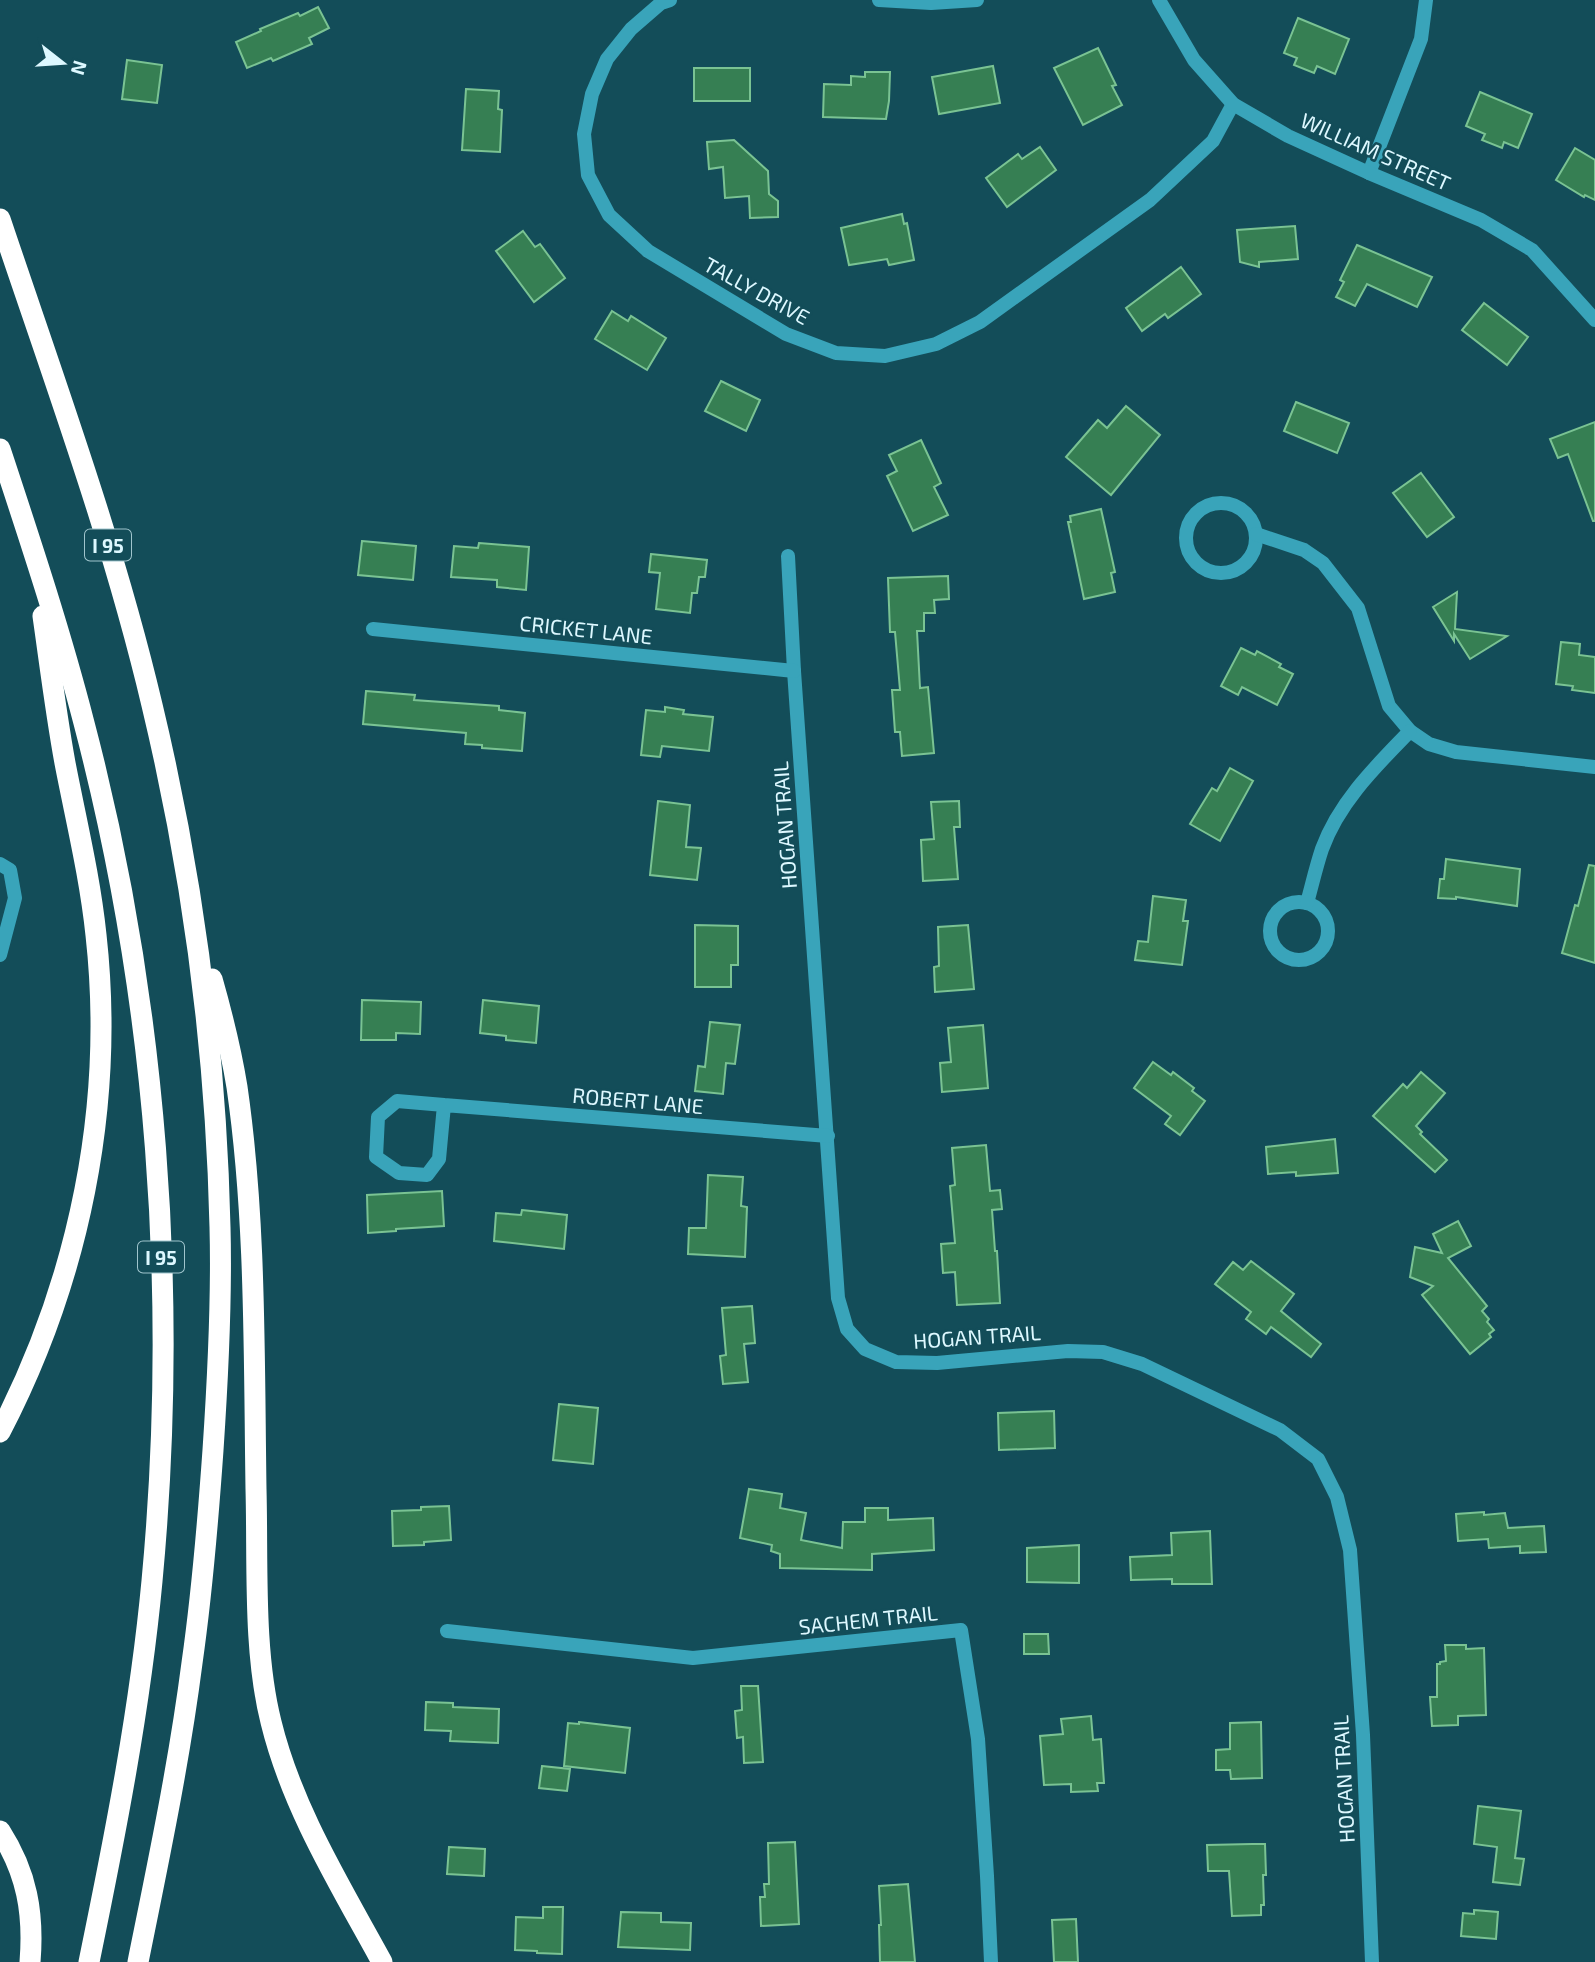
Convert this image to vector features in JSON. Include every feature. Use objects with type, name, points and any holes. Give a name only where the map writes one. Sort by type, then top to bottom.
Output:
[{"type":"highway","name":"I 95","points":[[0,219],[84,468],[131,621],[153,708],[172,792],[187,878],[210,1053],[220,1227],[220,1316],[210,1489],[192,1663],[164,1834],[138,1962]]},
{"type":"highway","name":"I 95","points":[[0,449],[36,559],[85,726],[122,894],[136,978],[156,1150],[162,1410],[152,1583],[128,1757],[89,1962]]},
{"type":"highway","points":[[0,1432],[43,1335],[75,1236],[90,1166],[100,1052],[100,974],[92,900],[56,715],[36,559]]},
{"type":"highway","points":[[187,878],[226,1030],[244,1147],[252,1308],[260,1651],[270,1720],[279,1754],[309,1825],[382,1962]]},
{"type":"highway","points":[[0,1831],[16,1859],[29,1899],[32,1920],[30,1962]]},
{"type":"street","name":"TALLY DRIVE","points":[[670,0],[661,3],[631,29],[607,60],[592,94],[584,134],[588,175],[608,215],[648,251],[786,334],[836,353],[885,356],[936,344],[980,322],[1150,200],[1213,141],[1233,104]]},
{"type":"street","points":[[879,0],[931,4],[977,0]]},
{"type":"street","name":"WILLIAM STREET","points":[[1159,0],[1194,60],[1233,104],[1288,136],[1481,220],[1532,250],[1595,320]]},
{"type":"street","points":[[1369,173],[1422,39],[1426,0]]},
{"type":"street","points":[[1220,503],[1233,505],[1244,511],[1252,521],[1256,534],[1255,546],[1249,558],[1240,567],[1228,572],[1203,568],[1193,560],[1186,536],[1189,523],[1196,513],[1220,503]]},
{"type":"street","points":[[1256,534],[1304,550],[1323,563],[1358,608],[1389,706],[1410,731],[1429,744],[1457,752],[1595,766]]},
{"type":"street","name":"HOGAN TRAIL","points":[[788,556],[838,1298],[847,1328],[865,1349],[897,1362],[937,1363],[1068,1351],[1103,1352],[1142,1364],[1280,1430],[1318,1458],[1337,1497],[1350,1550],[1363,1735],[1372,1962]]},
{"type":"street","name":"CRICKET LANE","points":[[373,629],[794,671]]},
{"type":"street","points":[[1307,903],[1322,848],[1343,808],[1366,777],[1410,731]]},
{"type":"street","points":[[0,864],[10,870],[15,898],[0,955]]},
{"type":"street","points":[[1297,901],[1307,903],[1322,914],[1328,932],[1326,941],[1314,956],[1294,960],[1283,956],[1275,948],[1269,929],[1278,910],[1297,901]]},
{"type":"street","name":"ROBERT LANE","points":[[444,1105],[439,1159],[427,1175],[399,1173],[376,1157],[378,1117],[397,1101],[828,1136]]},
{"type":"street","name":"SACHEM TRAIL","points":[[447,1631],[693,1658],[961,1630],[978,1739],[991,1962]]},
{"type":"building","points":[[318,7],[329,28],[309,38],[312,44],[273,61],[271,58],[247,68],[236,42],[261,31],[260,29]]},
{"type":"building","points":[[1298,18],[1349,39],[1335,74],[1317,66],[1314,73],[1294,65],[1297,58],[1284,53]]},
{"type":"building","points":[[1098,48],[1116,85],[1112,86],[1122,105],[1083,125],[1054,68]]},
{"type":"building","points":[[127,60],[162,65],[157,103],[122,99]]},
{"type":"building","points":[[993,66],[1000,103],[939,114],[932,77]]},
{"type":"building","points":[[694,68],[750,68],[750,101],[694,101]]},
{"type":"building","points":[[865,72],[890,72],[886,119],[823,117],[824,84],[851,85],[851,76],[865,77]]},
{"type":"building","points":[[466,89],[499,91],[498,109],[502,110],[500,152],[462,150]]},
{"type":"building","points":[[1480,92],[1532,114],[1518,148],[1504,142],[1502,148],[1482,140],[1485,134],[1466,126]]},
{"type":"building","points":[[734,140],[768,171],[769,194],[778,201],[778,217],[750,218],[749,196],[725,198],[723,167],[709,169],[707,142]]},
{"type":"building","points":[[1040,147],[1056,170],[1007,207],[986,178],[1018,154],[1022,159]]},
{"type":"building","points":[[1575,148],[1595,160],[1595,200],[1585,195],[1584,197],[1556,180]]},
{"type":"building","points":[[902,214],[904,224],[907,223],[914,260],[889,265],[887,259],[849,265],[841,228]]},
{"type":"building","points":[[1295,226],[1298,259],[1259,262],[1259,267],[1240,262],[1237,230]]},
{"type":"building","points":[[523,231],[535,247],[540,244],[565,278],[534,302],[496,251]]},
{"type":"building","points":[[1357,245],[1432,277],[1417,307],[1367,284],[1355,306],[1336,297],[1344,282],[1340,280]]},
{"type":"building","points":[[1181,267],[1201,294],[1168,318],[1165,314],[1142,331],[1126,308]]},
{"type":"building","points":[[1484,303],[1528,337],[1507,365],[1462,330]]},
{"type":"building","points":[[612,311],[628,321],[631,316],[666,338],[647,370],[595,339]]},
{"type":"building","points":[[721,381],[760,400],[746,431],[705,411]]},
{"type":"building","points":[[1296,402],[1349,423],[1337,453],[1284,431]]},
{"type":"building","points":[[1126,406],[1160,435],[1111,495],[1066,457],[1098,420],[1107,428]]},
{"type":"building","points":[[1595,422],[1593,521],[1568,454],[1558,458],[1550,439]]},
{"type":"building","points":[[921,440],[941,483],[934,487],[948,515],[913,531],[887,476],[897,471],[889,455]]},
{"type":"building","points":[[1421,473],[1454,517],[1427,537],[1393,493]]},
{"type":"building","points":[[1101,509],[1115,572],[1111,573],[1115,592],[1084,599],[1068,522],[1071,522],[1070,516]]},
{"type":"building","points":[[362,541],[416,546],[413,580],[358,575]]},
{"type":"building","points":[[479,543],[529,547],[526,590],[497,587],[497,580],[451,577],[454,546],[478,548]]},
{"type":"building","points":[[651,554],[707,560],[705,577],[699,577],[697,593],[692,593],[690,613],[656,609],[660,573],[649,572]]},
{"type":"building","points":[[948,576],[949,599],[934,600],[935,613],[924,613],[924,631],[917,631],[920,688],[928,687],[934,753],[902,756],[900,732],[895,732],[892,690],[900,690],[895,632],[890,632],[888,578]]},
{"type":"building","points":[[1457,592],[1455,629],[1507,636],[1470,659],[1454,634],[1454,641],[1433,607]]},
{"type":"building","points":[[1561,642],[1580,644],[1579,655],[1595,657],[1595,693],[1572,690],[1573,686],[1556,684]]},
{"type":"building","points":[[1241,648],[1255,655],[1257,651],[1293,674],[1277,705],[1242,687],[1238,695],[1221,686]]},
{"type":"building","points":[[366,691],[415,695],[414,700],[499,706],[499,710],[525,713],[522,751],[465,744],[466,733],[363,724]]},
{"type":"building","points":[[665,707],[684,710],[683,714],[713,717],[709,751],[662,746],[660,757],[641,755],[646,710],[665,712]]},
{"type":"building","points":[[1230,768],[1253,781],[1220,841],[1190,824],[1212,788],[1217,791]]},
{"type":"building","points":[[658,801],[690,805],[686,847],[701,848],[697,880],[650,875]]},
{"type":"building","points":[[959,801],[960,827],[954,827],[958,879],[923,881],[921,840],[934,839],[931,802]]},
{"type":"building","points":[[1446,859],[1520,869],[1517,906],[1456,897],[1438,898]]},
{"type":"building","points":[[1589,865],[1595,866],[1595,963],[1562,953]]},
{"type":"building","points":[[1153,896],[1186,900],[1183,921],[1188,921],[1182,965],[1135,960],[1138,941],[1148,942]]},
{"type":"building","points":[[695,925],[738,926],[738,965],[731,965],[731,987],[695,987]]},
{"type":"building","points":[[968,925],[974,989],[935,992],[934,967],[939,966],[938,927]]},
{"type":"building","points":[[362,1000],[421,1002],[420,1034],[396,1033],[396,1040],[361,1040]]},
{"type":"building","points":[[483,1000],[539,1006],[536,1043],[506,1040],[506,1036],[480,1033]]},
{"type":"building","points":[[710,1022],[740,1025],[735,1064],[726,1063],[723,1094],[695,1091],[698,1066],[705,1067]]},
{"type":"building","points":[[983,1025],[988,1088],[942,1092],[940,1063],[951,1062],[948,1028]]},
{"type":"building","points":[[1153,1062],[1171,1075],[1173,1072],[1194,1088],[1192,1091],[1205,1101],[1180,1135],[1165,1124],[1171,1116],[1134,1088]]},
{"type":"building","points":[[1421,1072],[1445,1093],[1416,1126],[1422,1132],[1420,1134],[1447,1160],[1435,1172],[1373,1116],[1403,1084],[1407,1088]]},
{"type":"building","points":[[1335,1139],[1338,1173],[1296,1176],[1296,1172],[1268,1174],[1266,1147]]},
{"type":"building","points":[[986,1145],[990,1191],[1000,1190],[1002,1209],[992,1210],[1000,1303],[957,1305],[955,1272],[943,1273],[941,1244],[955,1243],[950,1186],[955,1185],[952,1148]]},
{"type":"building","points":[[708,1175],[743,1177],[741,1206],[747,1207],[745,1257],[688,1254],[689,1228],[706,1228]]},
{"type":"building","points":[[442,1191],[444,1226],[368,1233],[367,1195]]},
{"type":"building","points":[[522,1210],[567,1215],[564,1249],[494,1241],[496,1213],[521,1215]]},
{"type":"building","points":[[1458,1221],[1471,1246],[1448,1258],[1487,1306],[1482,1311],[1494,1330],[1489,1334],[1491,1337],[1470,1354],[1422,1295],[1433,1286],[1410,1277],[1415,1247],[1442,1253],[1433,1234]]},
{"type":"building","points":[[1251,1261],[1294,1294],[1281,1311],[1321,1344],[1311,1357],[1271,1327],[1266,1334],[1246,1319],[1251,1312],[1215,1284],[1233,1262],[1243,1270]]},
{"type":"building","points":[[752,1306],[755,1343],[744,1344],[748,1382],[723,1384],[720,1356],[726,1355],[722,1308]]},
{"type":"building","points":[[559,1404],[598,1408],[593,1464],[553,1460]]},
{"type":"building","points":[[1054,1411],[1055,1448],[999,1450],[998,1413]]},
{"type":"building","points":[[749,1489],[782,1494],[780,1508],[806,1513],[801,1540],[842,1548],[843,1522],[865,1522],[865,1508],[888,1508],[888,1520],[933,1518],[934,1550],[872,1554],[872,1570],[780,1568],[780,1554],[771,1551],[772,1545],[740,1538]]},
{"type":"building","points":[[449,1506],[451,1540],[424,1542],[424,1545],[393,1546],[392,1511]]},
{"type":"building","points":[[1484,1512],[1484,1515],[1505,1513],[1508,1528],[1544,1526],[1546,1552],[1520,1553],[1520,1546],[1489,1548],[1488,1539],[1458,1541],[1456,1514]]},
{"type":"building","points":[[1210,1531],[1212,1584],[1172,1584],[1172,1579],[1131,1580],[1130,1557],[1172,1555],[1171,1533]]},
{"type":"building","points":[[1079,1545],[1079,1583],[1027,1582],[1027,1548]]},
{"type":"building","points":[[1024,1634],[1048,1634],[1049,1654],[1024,1654]]},
{"type":"building","points":[[1445,1645],[1466,1645],[1466,1649],[1484,1648],[1486,1715],[1458,1716],[1458,1725],[1432,1726],[1430,1697],[1437,1697],[1437,1664],[1446,1661]]},
{"type":"building","points":[[741,1686],[758,1686],[763,1762],[744,1763],[743,1737],[737,1738],[735,1711],[742,1710]]},
{"type":"building","points":[[426,1702],[453,1703],[453,1707],[499,1709],[498,1743],[450,1741],[451,1731],[425,1730]]},
{"type":"building","points":[[1091,1716],[1093,1740],[1101,1739],[1104,1783],[1097,1783],[1098,1791],[1071,1792],[1071,1784],[1044,1785],[1040,1736],[1063,1734],[1061,1719]]},
{"type":"building","points":[[1261,1722],[1262,1778],[1231,1779],[1230,1770],[1216,1770],[1216,1750],[1230,1749],[1230,1723]]},
{"type":"building","points":[[568,1723],[630,1728],[625,1773],[564,1766]]},
{"type":"building","points":[[542,1766],[570,1769],[567,1791],[539,1788]]},
{"type":"building","points":[[1478,1806],[1521,1811],[1515,1858],[1524,1859],[1520,1885],[1493,1882],[1497,1847],[1474,1844]]},
{"type":"building","points":[[795,1842],[799,1924],[761,1926],[760,1897],[765,1897],[764,1884],[769,1884],[768,1843]]},
{"type":"building","points":[[1265,1844],[1266,1875],[1263,1875],[1264,1905],[1261,1905],[1261,1915],[1232,1916],[1229,1871],[1208,1871],[1207,1845]]},
{"type":"building","points":[[449,1847],[485,1849],[484,1876],[447,1874]]},
{"type":"building","points":[[908,1884],[915,1962],[880,1962],[879,1886]]},
{"type":"building","points":[[543,1907],[563,1907],[562,1954],[515,1950],[516,1917],[543,1918]]},
{"type":"building","points":[[1474,1910],[1498,1912],[1496,1939],[1461,1936],[1463,1913],[1474,1914]]},
{"type":"building","points":[[621,1912],[661,1913],[661,1922],[691,1923],[690,1950],[618,1947]]},
{"type":"building","points":[[1076,1919],[1078,1962],[1054,1962],[1052,1920]]}]
